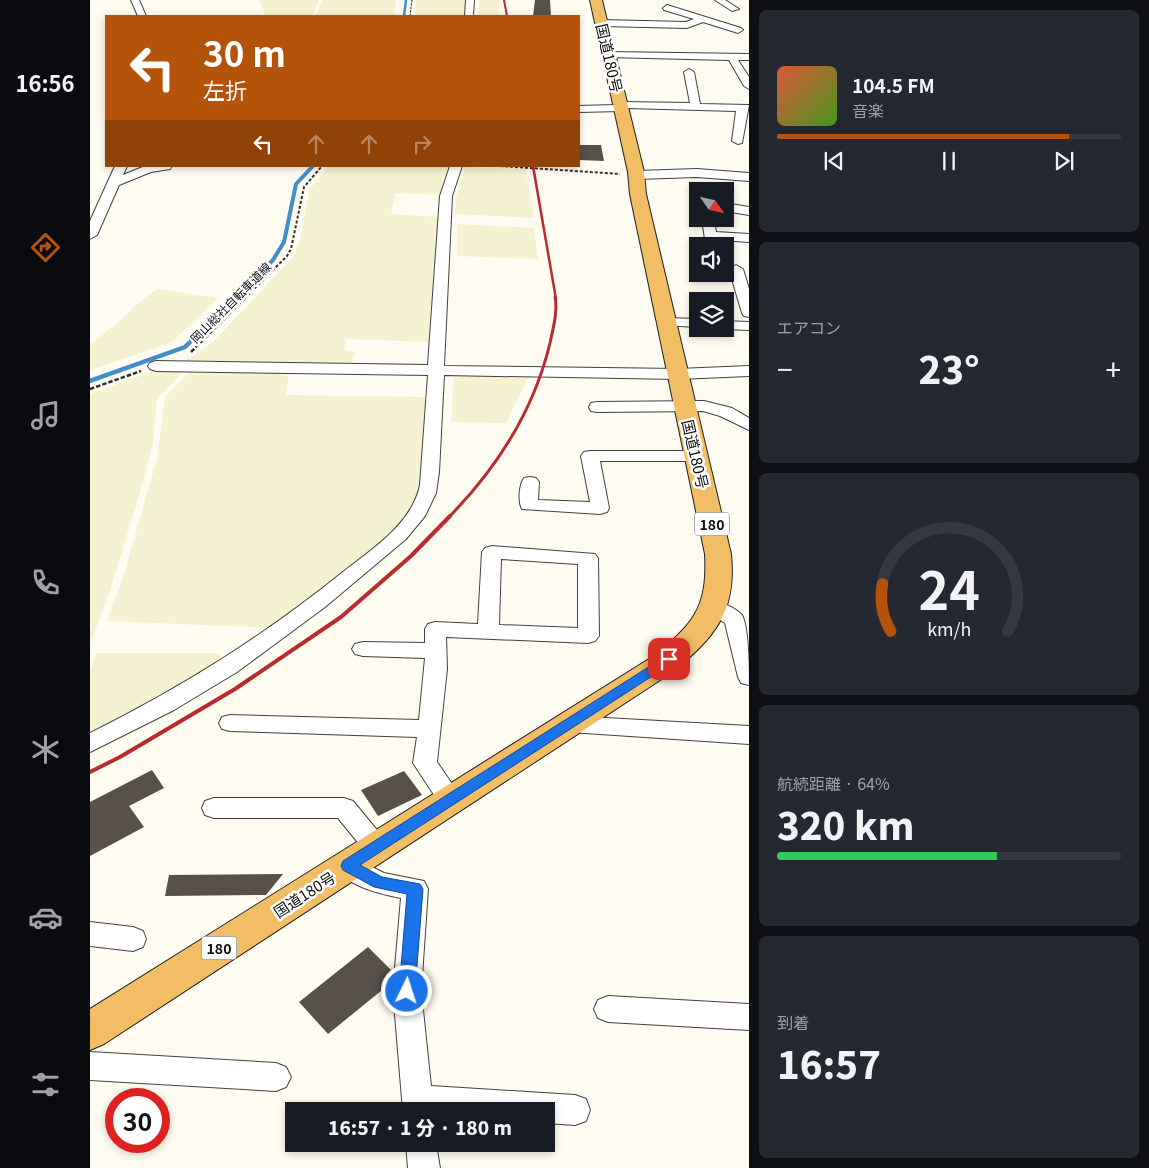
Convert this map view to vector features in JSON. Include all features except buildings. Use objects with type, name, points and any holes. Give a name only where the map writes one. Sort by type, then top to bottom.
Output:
[{"type":"highway","name":"国道180号","points":[[90,1031],[570,724],[679,651],[694,638],[714,607],[721,573],[697,456],[638,194],[637,175],[599,12]]},
{"type":"street","points":[[135,0],[142,15]]},
{"type":"street","points":[[469,15],[470,0]]},
{"type":"street","points":[[719,0],[735,9]]},
{"type":"street","points":[[667,8],[738,30]]},
{"type":"street","points":[[599,12],[687,25],[703,19]]},
{"type":"street","points":[[609,55],[749,57]]},
{"type":"street","points":[[732,57],[749,86]]},
{"type":"street","points":[[689,72],[696,108]]},
{"type":"street","points":[[580,109],[621,107],[746,108],[738,141]]},
{"type":"street","points":[[90,235],[121,167]]},
{"type":"street","points":[[115,182],[148,169],[160,167]]},
{"type":"street","points":[[90,743],[210,679],[283,629],[350,577],[399,534],[422,504],[428,489],[446,196],[456,167]]},
{"type":"street","points":[[637,175],[698,173],[749,177]]},
{"type":"street","points":[[729,182],[734,177]]},
{"type":"street","points":[[734,209],[749,211]]},
{"type":"street","points":[[734,240],[749,238]]},
{"type":"street","points":[[736,269],[749,313]]},
{"type":"street","points":[[666,322],[689,323]]},
{"type":"street","points":[[734,325],[749,326]]},
{"type":"street","points":[[156,366],[678,374],[749,371]]},
{"type":"street","points":[[598,407],[704,406],[726,412],[749,425]]},
{"type":"street","points":[[530,482],[529,505],[600,508],[590,456],[697,456]]},
{"type":"street","points":[[451,800],[425,763],[436,669],[436,629],[588,636],[588,558],[492,552],[488,631]]},
{"type":"street","points":[[714,607],[734,619],[749,677]]},
{"type":"street","points":[[363,649],[436,651]]},
{"type":"street","points":[[230,723],[429,728]]},
{"type":"street","points":[[570,724],[749,735]]},
{"type":"street","points":[[214,808],[344,808],[362,857],[379,883],[415,889],[407,991],[418,1102]]},
{"type":"street","points":[[90,934],[133,939]]},
{"type":"street","points":[[608,1009],[749,1017]]},
{"type":"street","points":[[90,1066],[276,1078]]},
{"type":"street","points":[[555,1110],[574,1110]]},
{"type":"street","points":[[423,1152],[424,1168]]},
{"type":"path","points":[[410,15],[412,0]]},
{"type":"path","name":"岡山総社自転車道線","points":[[90,389],[174,361],[197,348],[287,256],[304,187],[321,167]]},
{"type":"path","points":[[515,167],[637,175]]},
{"type":"shaded area","points":[[259,0],[319,0],[312,15],[266,15]]},
{"type":"shaded area","points":[[322,0],[396,0],[394,15],[316,15]]},
{"type":"shaded area","points":[[416,0],[468,0],[466,15],[415,15]]},
{"type":"shaded area","points":[[479,0],[500,0],[500,4],[498,4],[500,15],[478,15]]},
{"type":"shaded area","points":[[327,167],[449,167],[442,185],[441,195],[396,193],[391,214],[439,217],[430,342],[346,339],[344,351],[355,352],[352,364],[181,361],[195,355],[214,341],[293,257],[299,244],[310,189]]},
{"type":"shaded area","points":[[465,167],[526,170],[534,218],[455,214],[456,197]]},
{"type":"shaded area","points":[[457,224],[534,228],[538,259],[457,256]]},
{"type":"shaded area","points":[[157,289],[218,298],[172,342],[90,370],[90,345],[130,312],[133,307]]},
{"type":"shaded area","points":[[159,369],[186,369],[157,399],[153,442],[145,475],[109,594],[90,644],[90,394]]},
{"type":"shaded area","points":[[192,370],[289,372],[286,395],[430,397],[422,492],[412,508],[390,536],[274,628],[107,621],[121,584],[157,459],[165,397]]},
{"type":"shaded area","points":[[454,375],[529,376],[506,423],[451,422]]},
{"type":"shaded area","points":[[97,653],[218,653],[225,662],[90,736],[90,671]]},
{"type":"waterway","points":[[404,15],[406,0]]},
{"type":"waterway","points":[[236,297],[273,260],[284,242],[296,184],[312,167]]},
{"type":"waterway","points":[[90,381],[185,347],[236,297]]},
{"type":"railway","points":[[504,0],[507,15]]},
{"type":"railway","points":[[533,167],[556,299]]},
{"type":"railway","points":[[449,517],[497,459],[523,415],[534,392],[550,343],[556,314],[555,297]]},
{"type":"railway","points":[[90,772],[120,757],[235,689],[341,617],[411,556],[450,516]]},
{"type":"route","points":[[407,991],[415,889],[379,883],[348,866],[669,659]]}]
